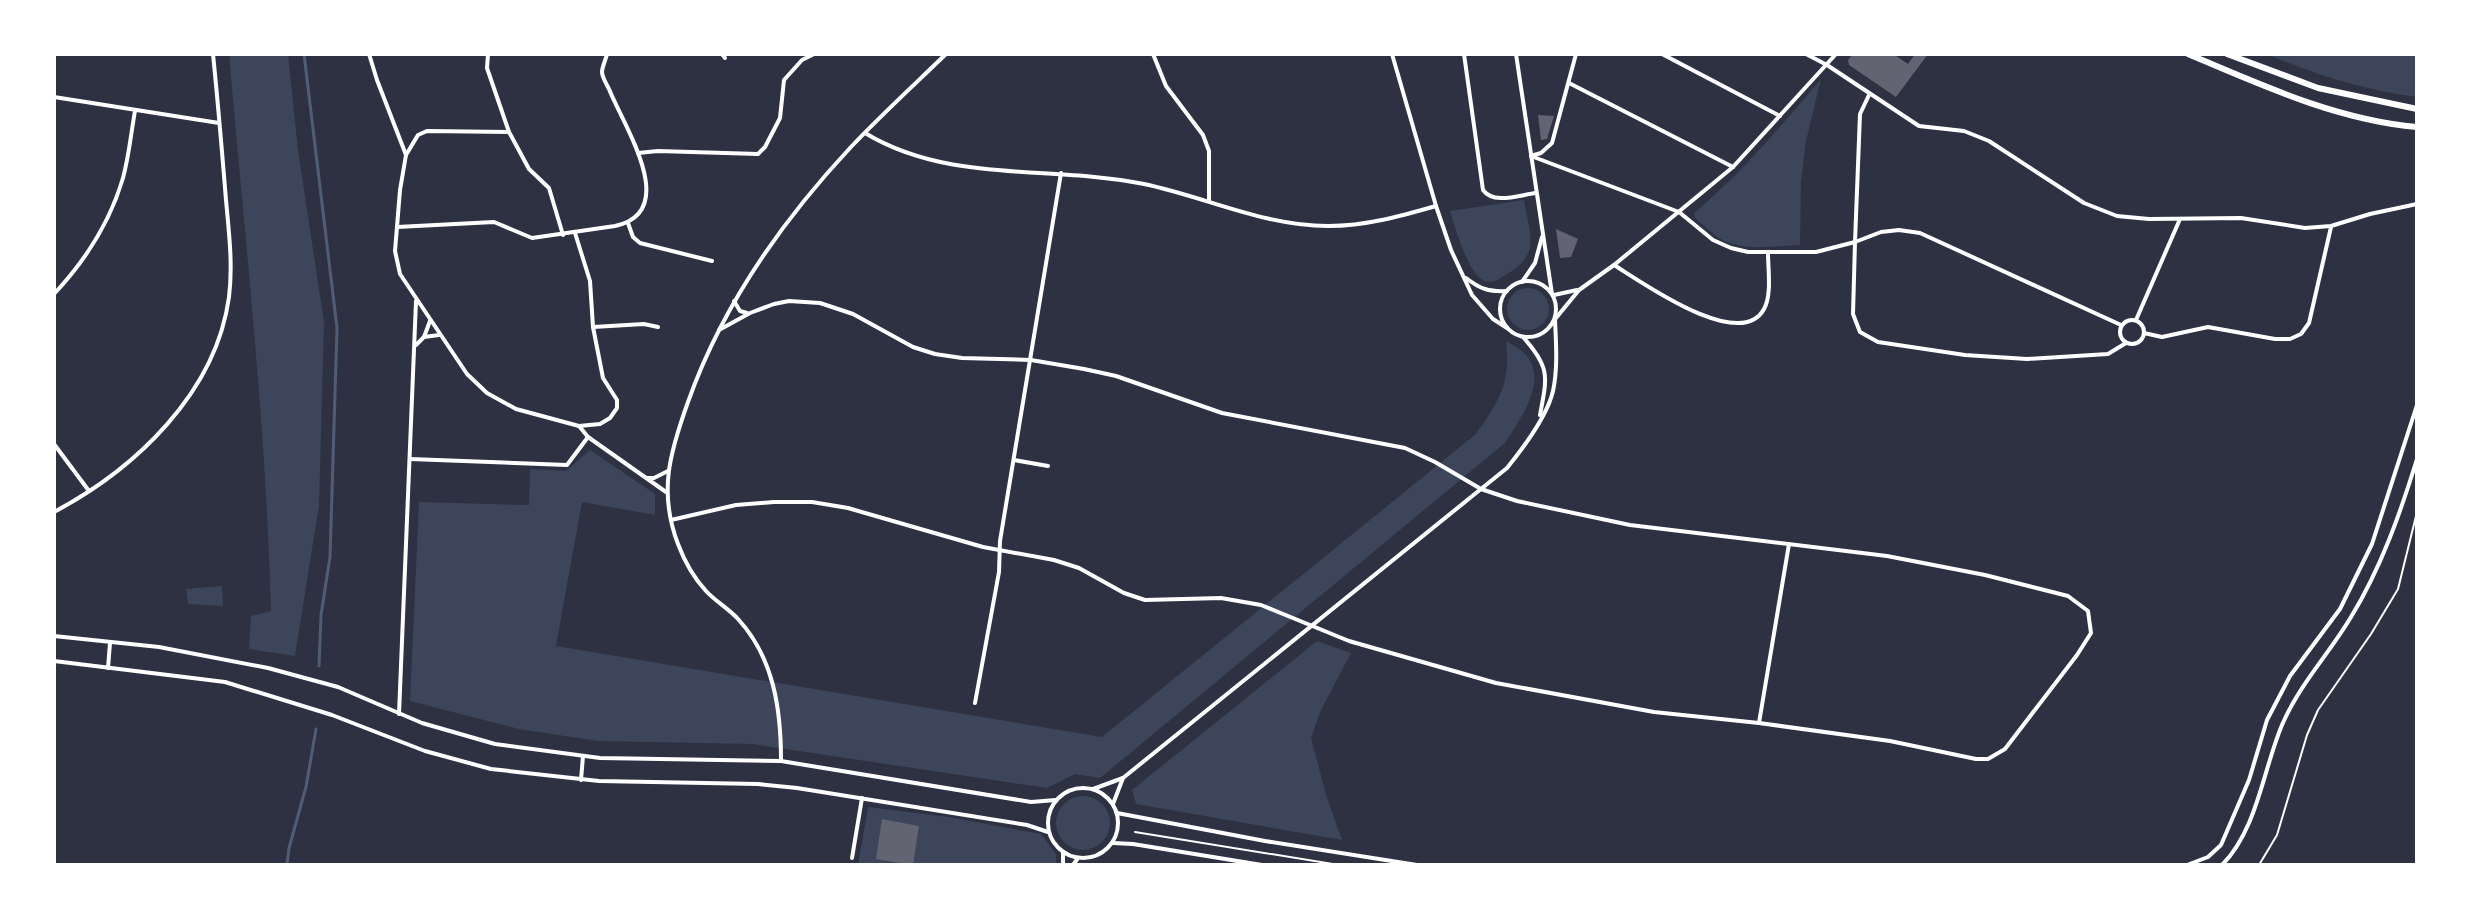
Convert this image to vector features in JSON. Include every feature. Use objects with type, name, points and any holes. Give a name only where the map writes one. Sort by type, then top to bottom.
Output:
[{"type":"main road","points":[[2188,54],[2306,102],[2357,116],[2417,127]]},
{"type":"main road","points":[[2227,54],[2318,88],[2417,109]]},
{"type":"street","points":[[54,512],[89,491],[139,452],[180,409],[220,338],[229,298],[231,269],[213,54]]},
{"type":"street","points":[[369,54],[406,155]]},
{"type":"street","points":[[488,54],[487,68],[509,132],[529,169],[549,188],[563,235]]},
{"type":"street","points":[[397,227],[494,222],[532,238],[628,223],[641,211],[647,198],[648,185],[638,153],[602,72],[607,54]]},
{"type":"street","points":[[638,153],[758,154],[780,118],[784,80],[802,60],[814,54]]},
{"type":"street","points":[[781,761],[780,715],[759,647],[738,619],[706,591],[687,564],[671,520],[666,492],[668,471],[678,430],[696,380],[734,301],[787,223],[820,182],[946,54]]},
{"type":"street","points":[[1153,54],[1166,86],[1203,135],[1209,151],[1209,201]]},
{"type":"street","points":[[1392,54],[1436,206],[1451,250],[1472,295],[1493,319],[1523,337],[1539,355],[1546,371],[1539,422]]},
{"type":"street","points":[[1464,54],[1483,190],[1488,197],[1495,199],[1536,193]]},
{"type":"street","points":[[1093,789],[1108,797],[1117,813],[1119,825],[1113,843],[1101,854],[1078,858],[1056,847],[1048,832],[1049,812],[1056,800],[1073,789],[1093,789],[1123,778],[1507,468],[1528,442],[1553,393],[1557,355],[1556,303],[1542,233],[1516,54]]},
{"type":"street","points":[[1531,156],[1541,153],[1552,143],[1576,54]]},
{"type":"street","points":[[1662,54],[1780,116]]},
{"type":"street","points":[[1806,54],[1919,126],[1964,131],[1989,141],[2084,203],[2117,216],[2149,219],[2241,218],[2305,228],[2331,226],[2417,204]]},
{"type":"street","points":[[1523,337],[1542,335],[1579,290],[1733,167],[1836,54]]},
{"type":"street","points":[[1569,83],[1733,167]]},
{"type":"street","points":[[1869,95],[1860,114],[1855,242],[1853,314],[1860,332],[1878,342],[1965,355],[2027,359],[2108,354],[2126,343],[2137,343],[2144,333],[2142,325],[2136,320],[2128,320],[2121,325],[2120,337],[2126,343]]},
{"type":"street","points":[[54,97],[219,123]]},
{"type":"street","points":[[54,294],[88,253],[109,215],[123,178],[135,111]]},
{"type":"street","points":[[509,132],[427,131],[418,135],[406,155],[396,262],[426,316],[467,374],[501,402],[516,409],[579,426],[600,424],[610,418],[617,408],[617,400],[603,378],[593,327],[590,281],[575,233]]},
{"type":"street","points":[[865,133],[889,147],[941,164],[1014,172],[1061,173],[1144,184],[1278,221],[1329,226],[1388,219],[1436,206]]},
{"type":"street","points":[[1531,156],[1679,212],[1713,240],[1731,248],[1768,253],[1816,252],[1881,232],[1899,230],[1920,233],[2121,325]]},
{"type":"street","points":[[975,703],[999,572],[1061,173]]},
{"type":"street","points":[[2136,320],[2180,219]]},
{"type":"street","points":[[628,223],[633,237],[640,243],[712,261]]},
{"type":"street","points":[[2144,333],[2162,337],[2208,327],[2275,339],[2290,339],[2301,334],[2309,323],[2331,226]]},
{"type":"street","points":[[1464,277],[1479,288],[1492,292],[1507,291],[1522,282],[1535,263],[1542,233]]},
{"type":"street","points":[[1614,265],[1701,316],[1732,323],[1757,317],[1764,309],[1768,253]]},
{"type":"street","points":[[1522,282],[1542,284],[1553,295]]},
{"type":"street","points":[[1553,295],[1579,290]]},
{"type":"street","points":[[1507,291],[1500,305],[1502,321],[1507,328]]},
{"type":"street","points":[[399,714],[416,300]]},
{"type":"street","points":[[734,301],[740,311],[750,313]]},
{"type":"street","points":[[671,520],[736,505],[812,502],[848,508],[924,532],[1054,560],[1079,568],[1124,593],[1145,600],[1194,597],[1246,601],[1277,610],[1349,641],[1496,683],[1654,712],[1890,741],[1968,758],[1988,759],[2005,749],[2091,633],[2088,611],[2068,596],[1985,575],[1901,559],[1630,525],[1517,501],[1481,489],[1405,448],[1238,417],[1116,376],[1031,360],[935,354],[913,347],[853,314],[820,303],[789,301],[750,313],[719,330]]},
{"type":"street","points":[[416,325],[426,316]]},
{"type":"street","points":[[416,345],[424,337],[430,321]]},
{"type":"street","points":[[593,327],[644,324],[658,327]]},
{"type":"street","points":[[424,337],[439,335]]},
{"type":"street","points":[[2187,865],[2208,857],[2221,845],[2249,780],[2267,720],[2290,676],[2340,609],[2372,544],[2417,405]]},
{"type":"street","points":[[579,426],[588,437],[666,492]]},
{"type":"street","points":[[410,459],[567,465],[588,437]]},
{"type":"street","points":[[54,444],[89,491]]},
{"type":"street","points":[[2222,865],[2235,853],[2263,786],[2281,726],[2303,684],[2351,617],[2386,550],[2417,459]]},
{"type":"street","points":[[1014,460],[1048,466]]},
{"type":"street","points":[[646,478],[654,478],[668,471]]},
{"type":"street","points":[[1759,723],[1789,543]]},
{"type":"street","points":[[54,636],[205,654],[268,668],[338,687],[399,714],[495,744],[583,756],[781,761],[1031,802],[1056,800]]},
{"type":"street","points":[[108,668],[110,643]]},
{"type":"street","points":[[54,661],[225,682],[332,715],[425,751],[491,769],[581,780],[758,784],[1027,825],[1048,832]]},
{"type":"street","points":[[581,780],[583,756]]},
{"type":"street","points":[[1113,804],[1123,778]]},
{"type":"street","points":[[852,858],[862,798]]},
{"type":"street","points":[[1117,813],[1417,865]]},
{"type":"street","points":[[1113,843],[1262,865]]},
{"type":"street","points":[[1063,852],[1063,865]]},
{"type":"street","points":[[1073,865],[1078,858]]},
{"type":"path","points":[[2259,865],[2277,835],[2307,735],[2318,710],[2398,589],[2417,512]]},
{"type":"path","points":[[1135,832],[1339,865]]},
{"type":"shaded area","points":[[229,54],[288,54],[298,150],[324,322],[319,505],[295,656],[249,649],[251,616],[271,611],[260,402]]},
{"type":"shaded area","points":[[2267,54],[2414,54],[2417,56],[2417,97],[2340,81]]},
{"type":"shaded area","points":[[1821,79],[1806,141],[1801,182],[1800,245],[1748,247],[1719,238],[1695,218],[1694,213],[1745,165]]},
{"type":"shaded area","points":[[1524,200],[1530,235],[1529,252],[1516,268],[1501,278],[1493,282],[1484,281],[1466,258],[1450,211]]},
{"type":"shaded area","points":[[1528,288],[1543,294],[1549,309],[1543,324],[1528,330],[1513,324],[1507,309],[1513,294]]},
{"type":"shaded area","points":[[1506,341],[1522,351],[1530,361],[1534,385],[1525,410],[1505,443],[1100,778],[1075,774],[1047,788],[752,744],[597,741],[519,729],[410,701],[419,502],[529,505],[530,469],[566,471],[590,450],[655,494],[655,515],[582,502],[556,646],[1102,737],[1476,434],[1502,391],[1507,369]]},
{"type":"shaded area","points":[[222,586],[223,606],[188,604],[186,589]]},
{"type":"shaded area","points":[[1317,641],[1351,653],[1320,712],[1311,738],[1342,840],[1136,804],[1132,790]]},
{"type":"shaded area","points":[[1083,796],[1102,804],[1110,823],[1102,842],[1083,850],[1064,842],[1056,823],[1064,804]]},
{"type":"shaded area","points":[[868,807],[949,817],[1041,834],[1056,854],[1056,865],[858,865]]},
{"type":"building","points":[[1853,54],[1893,54],[1908,64],[1915,54],[1928,54],[1896,97],[1849,65],[1848,60]]},
{"type":"building","points":[[1538,115],[1554,116],[1547,139],[1541,140]]},
{"type":"building","points":[[1556,229],[1578,239],[1571,257],[1560,258]]},
{"type":"building","points":[[882,819],[919,826],[913,865],[876,859]]},
{"type":"waterway","points":[[304,54],[337,328],[330,557],[321,615],[319,666]]},
{"type":"waterway","points":[[287,865],[316,729]]}]
